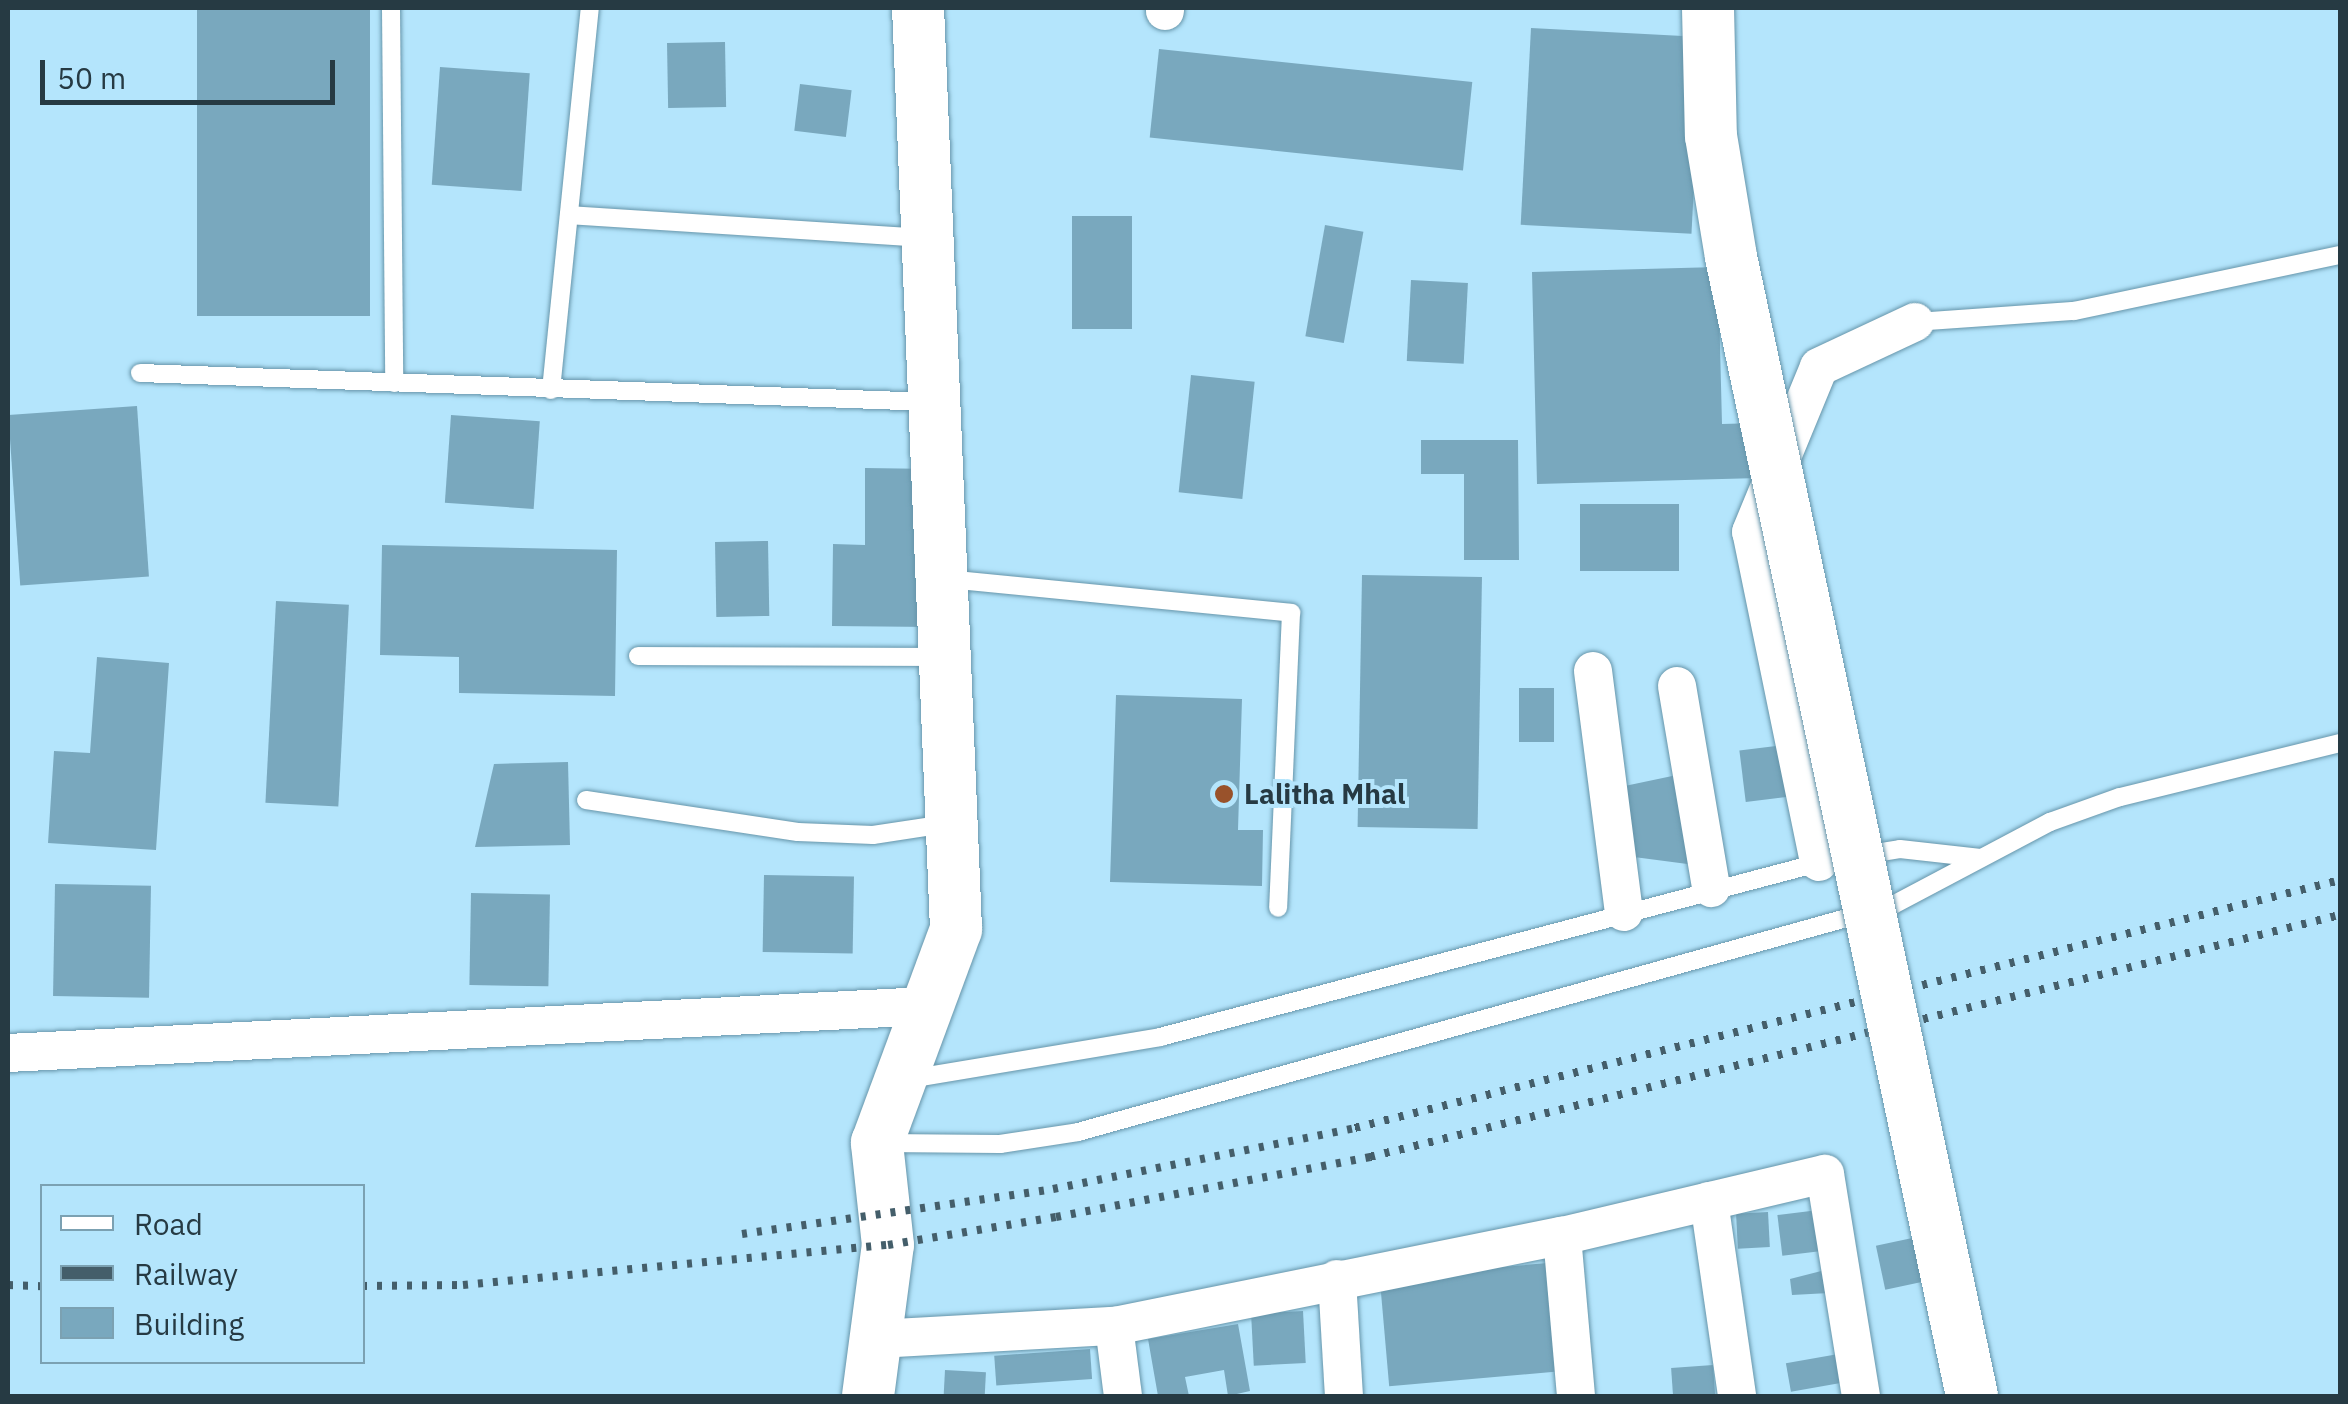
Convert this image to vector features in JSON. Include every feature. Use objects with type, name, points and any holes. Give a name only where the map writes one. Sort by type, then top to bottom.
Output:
[{"type":"street","points":[[868,1396],[888,1245],[877,1142],[956,929],[918,8]]},
{"type":"street","points":[[1708,8],[1712,136],[1731,257],[1972,1396]]},
{"type":"street","points":[[1819,862],[1751,532],[1819,367],[1914,322]]},
{"type":"street","points":[[1594,671],[1624,912]]},
{"type":"street","points":[[1677,686],[1712,888]]},
{"type":"street","points":[[8,1053],[927,1006]]},
{"type":"street","points":[[878,1339],[1114,1326],[1562,1236],[1825,1174],[1861,1396]]},
{"type":"street","points":[[1709,1200],[1738,1396]]},
{"type":"street","points":[[1562,1236],[1576,1396]]},
{"type":"street","points":[[1337,1279],[1344,1396]]},
{"type":"street","points":[[1114,1326],[1123,1396]]},
{"type":"lane","points":[[392,8],[394,383]]},
{"type":"lane","points":[[552,390],[590,8]]},
{"type":"lane","points":[[570,215],[927,238]]},
{"type":"lane","points":[[1914,322],[2074,311],[2340,256]]},
{"type":"lane","points":[[140,372],[934,402]]},
{"type":"lane","points":[[942,578],[1291,613],[1278,908]]},
{"type":"lane","points":[[638,656],[945,658]]},
{"type":"lane","points":[[877,1142],[1000,1144],[1078,1132],[1893,904],[2050,822],[2120,797],[2340,744]]},
{"type":"lane","points":[[586,800],[798,832],[873,835],[952,823]]},
{"type":"lane","points":[[899,1080],[1160,1037],[1819,862],[1900,848],[1980,858]]},
{"type":"building","points":[[197,8],[370,8],[370,316],[197,316]]},
{"type":"building","points":[[1531,28],[1702,37],[1691,234],[1521,225]]},
{"type":"building","points":[[725,42],[726,107],[668,108],[667,43]]},
{"type":"building","points":[[1159,49],[1472,82],[1463,170],[1150,138]]},
{"type":"building","points":[[440,67],[530,73],[522,191],[432,185]]},
{"type":"building","points":[[800,84],[852,90],[846,137],[794,131]]},
{"type":"building","points":[[1072,216],[1132,216],[1132,329],[1072,329]]},
{"type":"building","points":[[1325,225],[1363,232],[1344,343],[1305,336]]},
{"type":"building","points":[[1718,267],[1722,424],[1758,423],[1759,478],[1537,484],[1532,272]]},
{"type":"building","points":[[1411,280],[1468,283],[1464,364],[1407,361]]},
{"type":"building","points":[[1191,375],[1255,382],[1242,499],[1179,492]]},
{"type":"building","points":[[137,406],[149,577],[20,586],[8,415]]},
{"type":"building","points":[[451,415],[540,421],[534,509],[445,503]]},
{"type":"building","points":[[1421,440],[1518,440],[1519,560],[1464,560],[1464,474],[1421,474]]},
{"type":"building","points":[[865,468],[934,469],[932,627],[832,626],[833,544],[865,545]]},
{"type":"building","points":[[1580,504],[1679,504],[1679,571],[1580,571]]},
{"type":"building","points":[[768,541],[769,616],[716,617],[715,542]]},
{"type":"building","points":[[382,545],[617,550],[615,696],[459,693],[459,657],[380,655]]},
{"type":"building","points":[[1362,575],[1482,577],[1478,829],[1358,827]]},
{"type":"building","points":[[276,601],[349,605],[338,807],[265,803]]},
{"type":"building","points":[[97,657],[169,663],[156,850],[48,843],[54,751],[90,753]]},
{"type":"building","points":[[1519,688],[1554,688],[1554,742],[1519,742]]},
{"type":"building","points":[[1116,695],[1242,699],[1238,830],[1263,830],[1262,886],[1110,882]]},
{"type":"building","points":[[1792,744],[1798,796],[1746,802],[1739,750]]},
{"type":"building","points":[[568,762],[570,845],[475,847],[494,764]]},
{"type":"building","points":[[1677,775],[1695,865],[1634,857],[1620,787]]},
{"type":"building","points":[[764,875],[854,877],[853,954],[763,952]]},
{"type":"building","points":[[55,884],[151,886],[149,998],[53,996]]},
{"type":"building","points":[[471,893],[550,894],[548,986],[469,985]]},
{"type":"building","points":[[1827,1209],[1832,1250],[1782,1256],[1777,1215]]},
{"type":"building","points":[[1768,1212],[1770,1247],[1738,1249],[1736,1214]]},
{"type":"building","points":[[1917,1237],[1926,1281],[1885,1290],[1876,1246]]},
{"type":"building","points":[[1559,1262],[1568,1371],[1389,1386],[1380,1278]]},
{"type":"building","points":[[1833,1268],[1829,1293],[1792,1295],[1790,1279]]},
{"type":"building","points":[[1303,1311],[1306,1363],[1254,1366],[1251,1314]]},
{"type":"building","points":[[1238,1324],[1250,1391],[1228,1396],[1224,1370],[1185,1377],[1189,1396],[1158,1396],[1148,1339]]},
{"type":"building","points":[[1090,1349],[1092,1379],[996,1386],[994,1356]]},
{"type":"building","points":[[1844,1353],[1849,1382],[1791,1392],[1786,1363]]},
{"type":"building","points":[[1713,1365],[1715,1395],[1673,1396],[1671,1368]]},
{"type":"building","points":[[945,1370],[986,1372],[985,1396],[944,1396]]},
{"type":"railway","points":[[742,1234],[1053,1189],[1355,1128],[2340,880]]},
{"type":"railway","points":[[365,1286],[463,1285],[888,1245],[1056,1217],[1370,1157],[2340,915]]},
{"type":"railway","points":[[8,1285],[40,1286]]},
{"type":"place","name":"Lalitha Mhal","points":[[1224,794]]}]
